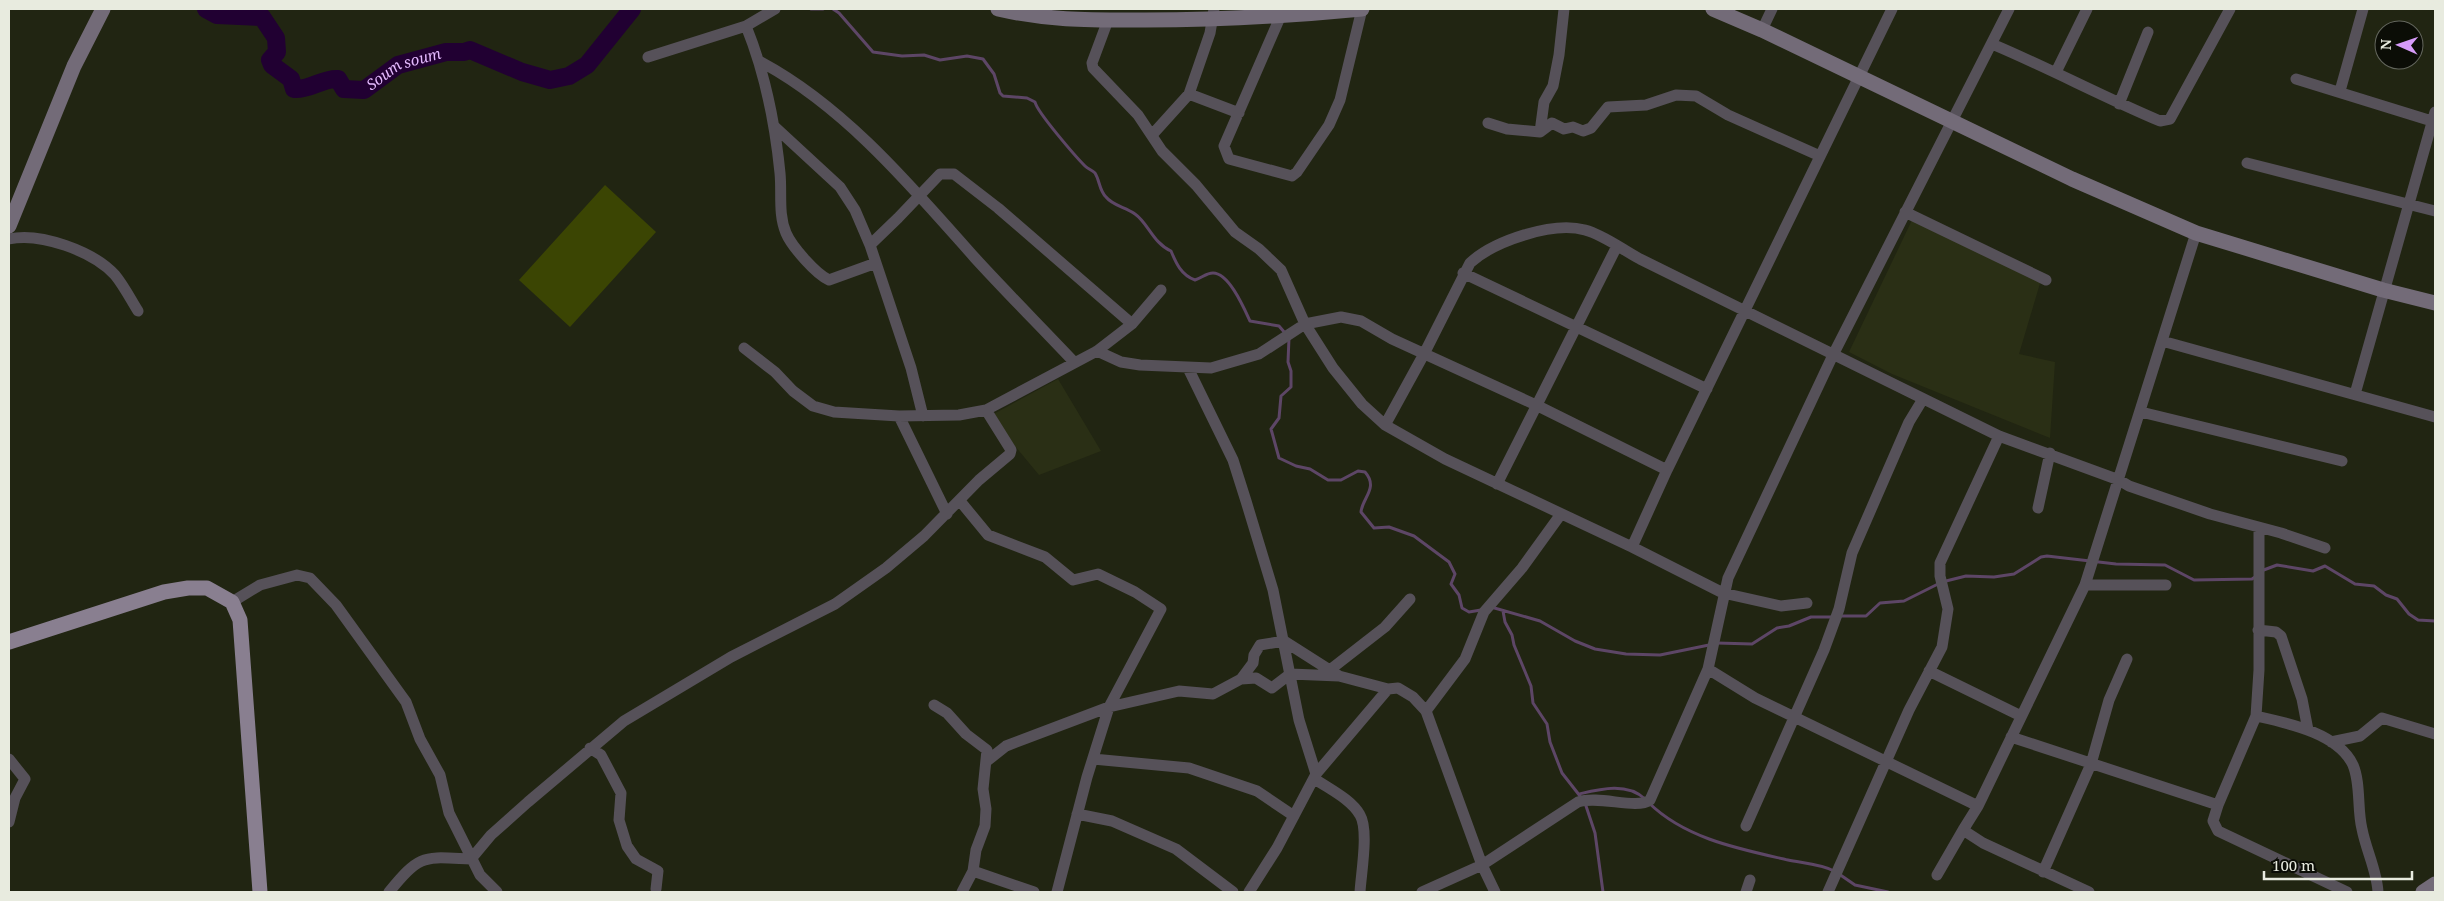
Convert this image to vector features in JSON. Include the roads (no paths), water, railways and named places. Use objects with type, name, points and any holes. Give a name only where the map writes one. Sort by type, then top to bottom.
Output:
[{"type":"main road","points":[[9,642],[164,592],[188,588],[207,588],[232,602],[240,620],[260,892]]},
{"type":"street","points":[[9,226],[74,66],[103,9]]},
{"type":"street","points":[[648,57],[746,26],[774,9]]},
{"type":"street","points":[[998,9],[1030,16],[1065,15],[1108,20],[1143,14],[1281,15],[1362,9],[1340,100],[1329,125],[1297,172],[1292,176],[1285,176],[1228,159],[1224,146],[1281,15]]},
{"type":"street","points":[[1540,132],[1544,102],[1553,86],[1559,55],[1564,9]]},
{"type":"street","points":[[1713,9],[1762,30],[2072,179],[2196,233],[2383,290],[2435,303]]},
{"type":"street","points":[[1762,30],[1772,9]]},
{"type":"street","points":[[1632,547],[1667,470],[1892,9]]},
{"type":"street","points":[[1422,892],[1482,865],[1583,800],[1648,802],[1708,669],[1723,593],[1728,578],[1832,355],[2009,9]]},
{"type":"street","points":[[2056,72],[2087,9]]},
{"type":"street","points":[[1992,44],[2056,72],[2119,104],[2160,121],[2170,119],[2230,9]]},
{"type":"street","points":[[2340,91],[2364,9]]},
{"type":"street","points":[[1152,135],[1189,94],[1210,33],[1214,14]]},
{"type":"street","points":[[1108,20],[1092,63],[1093,68],[1138,115],[1162,152],[1196,185],[1235,232],[1259,248],[1282,270],[1305,324],[1333,368],[1362,404],[1385,425],[1445,459],[1632,547],[1723,593],[1781,606],[1807,604]]},
{"type":"street","points":[[746,26],[761,62],[775,127],[780,173],[782,220],[791,245],[829,280],[876,264]]},
{"type":"street","points":[[2119,104],[2148,32]]},
{"type":"street","points":[[761,62],[789,77],[835,112],[919,195],[1074,362]]},
{"type":"street","points":[[2296,79],[2434,118],[2383,290],[2355,394]]},
{"type":"street","points":[[1189,94],[1239,113]]},
{"type":"street","points":[[1488,123],[1507,129],[1540,132],[1552,123],[1564,129],[1572,127],[1583,132],[1591,128],[1608,106],[1646,104],[1676,95],[1696,96],[1728,116],[1820,156]]},
{"type":"street","points":[[775,127],[840,188],[855,210],[870,245],[911,368],[923,416]]},
{"type":"street","points":[[2246,163],[2435,211]]},
{"type":"street","points":[[870,245],[940,174],[954,174],[998,208],[1132,324]]},
{"type":"street","points":[[1905,212],[2046,280]]},
{"type":"street","points":[[1385,425],[1424,354],[1463,273],[1470,263],[1482,252],[1510,240],[1548,230],[1575,228],[1588,231],[1832,355],[1999,436],[2050,453],[2119,480],[2129,486],[2210,514],[2281,533],[2325,548]]},
{"type":"street","points":[[1937,875],[1978,806],[2085,585],[2196,233]]},
{"type":"street","points":[[9,239],[22,236],[78,249],[115,275],[138,312]]},
{"type":"street","points":[[1497,484],[1617,246]]},
{"type":"street","points":[[1463,273],[1707,389]]},
{"type":"street","points":[[744,348],[775,372],[793,391],[813,406],[834,412],[899,416],[960,415],[986,410],[1097,351],[1132,324],[1161,290]]},
{"type":"street","points":[[1097,351],[1121,362],[1188,368],[1211,368],[1259,354],[1305,324],[1342,317],[1361,321],[1424,354],[1536,405],[1667,470]]},
{"type":"street","points":[[2162,341],[2435,417]]},
{"type":"street","points":[[1188,368],[1233,460],[1273,590],[1299,720],[1315,776],[1353,806],[1361,816],[1364,838],[1360,892]]},
{"type":"street","points":[[1746,826],[1834,623],[1852,552],[1909,422],[1923,399]]},
{"type":"street","points":[[472,859],[491,835],[583,757],[590,748],[624,721],[678,687],[835,604],[886,568],[960,502],[979,480],[1010,454],[1011,450],[986,410]]},
{"type":"street","points":[[2141,412],[2342,461]]},
{"type":"street","points":[[899,416],[947,514]]},
{"type":"street","points":[[1829,888],[1886,761],[1942,647],[1948,609],[1941,581],[1940,562],[1999,436]]},
{"type":"street","points":[[2038,508],[2050,453]]},
{"type":"street","points":[[960,502],[988,535],[1045,557],[1073,580],[1098,574],[1135,592],[1161,609],[1109,707],[1077,814],[1057,892]]},
{"type":"street","points":[[1426,711],[1465,659],[1486,608],[1522,568],[1561,514]]},
{"type":"street","points":[[2259,528],[2258,630],[2260,670],[2256,716],[2213,821],[2218,831],[2347,892]]},
{"type":"street","points":[[232,602],[260,585],[297,575],[310,578],[336,606],[406,702],[420,739],[440,776],[449,813],[480,875],[497,892]]},
{"type":"street","points":[[2085,585],[2166,585]]},
{"type":"street","points":[[986,761],[1006,746],[1109,707],[1179,691],[1213,694],[1241,679],[1256,678],[1272,688],[1290,674],[1335,673],[1385,627],[1410,599]]},
{"type":"street","points":[[2258,630],[2276,632],[2281,636],[2302,699],[2308,730]]},
{"type":"street","points":[[1241,679],[1253,663],[1254,654],[1260,645],[1284,641],[1335,673],[1388,689],[1398,688],[1413,697],[1426,711],[1482,865],[1495,892]]},
{"type":"street","points":[[2043,872],[2090,764],[2109,700],[2127,658]]},
{"type":"street","points":[[1708,669],[1755,698],[1978,806]]},
{"type":"street","points":[[1929,671],[2021,716]]},
{"type":"street","points":[[1249,892],[1294,816],[1315,776],[1388,689]]},
{"type":"street","points":[[934,704],[947,713],[966,734],[987,750],[983,789],[986,809],[985,826],[976,850],[972,871],[962,892]]},
{"type":"street","points":[[2256,716],[2308,730],[2331,742],[2353,764],[2362,830],[2378,892]]},
{"type":"street","points":[[2331,742],[2360,736],[2382,718],[2435,734]]},
{"type":"street","points":[[2011,737],[2218,805]]},
{"type":"street","points":[[590,748],[601,755],[621,793],[619,820],[627,846],[636,859],[658,870],[656,889]]},
{"type":"street","points":[[9,759],[25,779],[15,798],[9,822]]},
{"type":"street","points":[[1093,759],[1189,768],[1257,790],[1294,816]]},
{"type":"street","points":[[1077,814],[1112,821],[1176,849],[1233,892]]},
{"type":"street","points":[[1963,830],[2084,891]]},
{"type":"street","points":[[389,892],[418,861],[441,858],[472,859]]},
{"type":"street","points":[[972,871],[1034,892]]},
{"type":"street","points":[[1746,892],[1750,880]]},
{"type":"street","points":[[2423,892],[2435,884]]},
{"type":"waterway","name":"Soum soum","points":[[206,9],[217,15],[262,17],[276,38],[277,52],[270,60],[272,65],[291,79],[294,89],[306,88],[327,80],[338,79],[344,89],[364,90],[398,65],[446,52],[470,50],[522,72],[550,80],[569,76],[587,65],[632,9]]},
{"type":"waterway","points":[[811,9],[823,9]]},
{"type":"waterway","points":[[833,9],[839,13],[873,52],[902,56],[924,55],[940,60],[967,56],[983,59],[994,74],[1000,93],[1003,96],[1027,98],[1035,102],[1042,115],[1066,144],[1085,166],[1095,173],[1106,197],[1140,218],[1155,238],[1171,251],[1177,264],[1186,275],[1195,280],[1211,273],[1219,275],[1225,279],[1235,292],[1250,321],[1279,326],[1285,333]]},
{"type":"waterway","points":[[1289,338],[1288,362],[1291,371],[1291,387],[1281,396],[1279,418],[1271,429],[1279,458],[1296,466],[1310,469],[1328,480],[1341,480],[1358,471],[1365,472],[1369,478],[1370,488],[1361,512],[1374,528],[1389,527],[1414,536],[1449,562],[1455,574],[1451,584],[1459,595],[1462,608],[1469,612],[1481,610]]},
{"type":"waterway","points":[[1840,616],[1866,616],[1880,603],[1904,601],[1942,582],[1966,576],[1994,577],[2014,574],[2041,557],[2047,556],[2116,564],[2165,565],[2194,580],[2252,579],[2255,577]]},
{"type":"waterway","points":[[2261,571],[2277,565],[2313,571],[2325,566],[2355,584],[2374,586],[2386,595],[2397,599],[2409,614],[2418,620],[2435,621]]},
{"type":"waterway","points":[[1491,607],[1540,621],[1575,641],[1595,649],[1626,654],[1660,655],[1709,645]]},
{"type":"waterway","points":[[1503,611],[1505,622],[1512,635],[1514,645],[1531,686],[1533,703],[1547,724],[1550,742],[1562,773],[1580,796]]},
{"type":"waterway","points":[[1717,643],[1752,644],[1777,628],[1789,626],[1811,617],[1834,617]]},
{"type":"waterway","points":[[1579,794],[1613,788],[1630,790],[1645,799]]},
{"type":"waterway","points":[[1585,803],[1595,833],[1603,892]]},
{"type":"waterway","points":[[1649,803],[1680,826],[1714,841],[1751,852],[1817,865],[1834,871]]},
{"type":"waterway","points":[[1839,874],[1855,885],[1888,892]]}]
